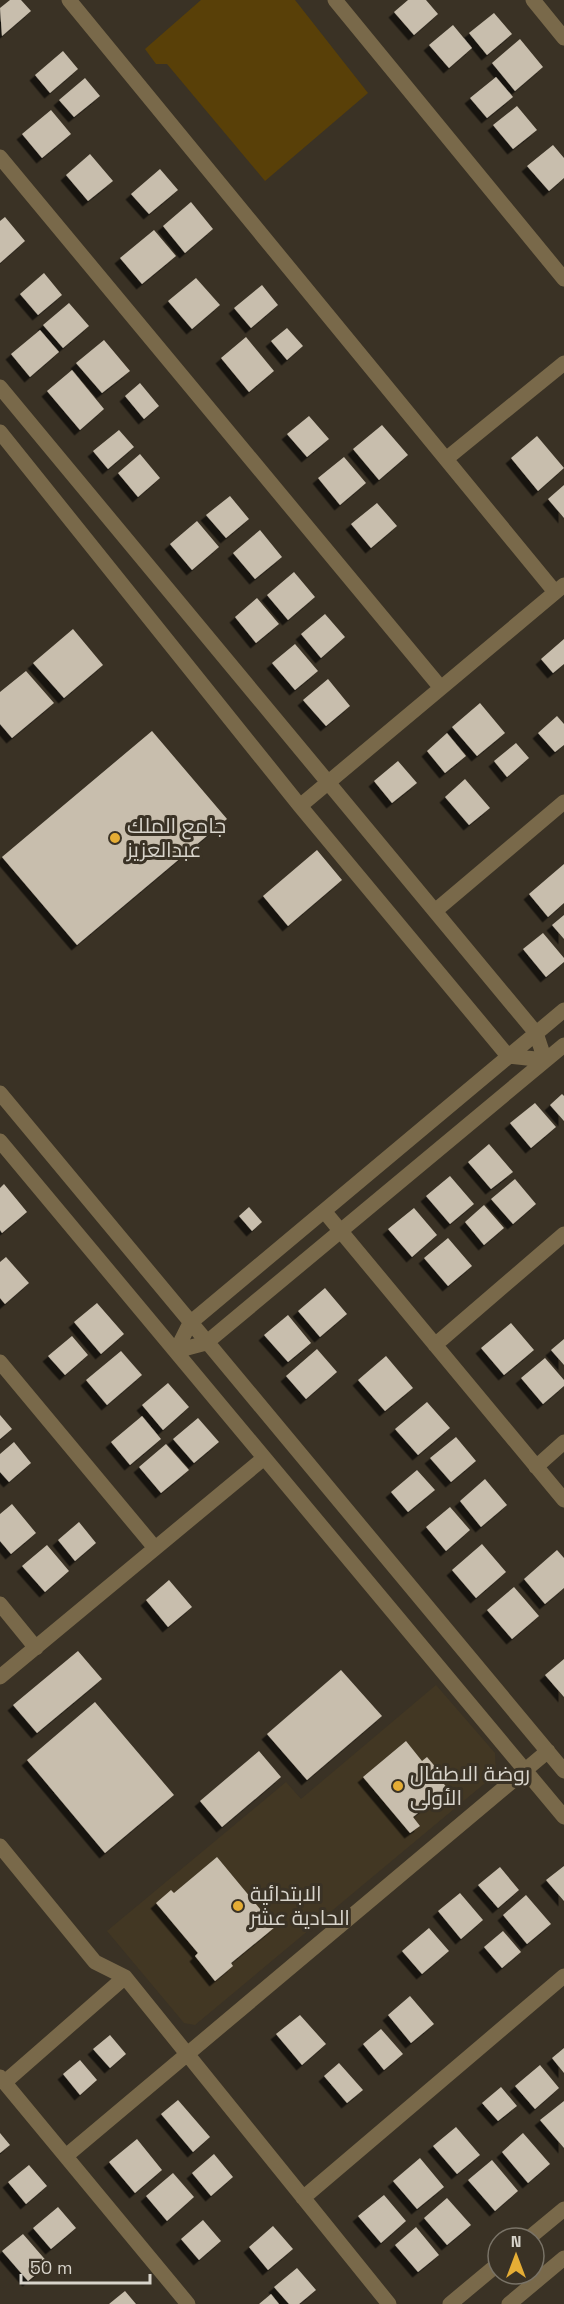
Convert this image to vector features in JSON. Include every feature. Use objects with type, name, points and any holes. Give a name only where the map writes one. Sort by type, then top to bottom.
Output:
[{"type":"street","points":[[69,0],[446,459],[560,589],[300,807]]},
{"type":"street","points":[[335,0],[564,279]]},
{"type":"street","points":[[532,0],[564,38]]},
{"type":"street","points":[[0,158],[441,688]]},
{"type":"street","points":[[446,459],[564,363]]},
{"type":"street","points":[[1,392],[536,1033],[545,1060]]},
{"type":"street","points":[[0,432],[300,807],[508,1056],[545,1060]]},
{"type":"street","points":[[435,911],[564,802]]},
{"type":"street","points":[[176,1351],[190,1323],[564,1010]]},
{"type":"street","points":[[176,1351],[206,1343],[564,1045]]},
{"type":"street","points":[[0,1093],[564,1771]]},
{"type":"street","points":[[0,1141],[564,1817]]},
{"type":"street","points":[[324,1211],[564,1500]]},
{"type":"street","points":[[435,1345],[564,1234]]},
{"type":"street","points":[[0,1362],[155,1548]]},
{"type":"street","points":[[536,1467],[564,1442]]},
{"type":"street","points":[[0,1677],[264,1458]]},
{"type":"street","points":[[0,1604],[36,1648]]},
{"type":"street","points":[[66,2156],[548,1751]]},
{"type":"street","points":[[0,1846],[95,1962],[124,1977],[389,2304]]},
{"type":"street","points":[[303,2198],[564,1976]]},
{"type":"street","points":[[124,1977],[2,2080],[188,2304]]},
{"type":"street","points":[[543,2226],[564,2209]]},
{"type":"street","points":[[509,2304],[564,2258]]},
{"type":"street","points":[[450,2304],[486,2274]]},
{"type":"shaded area","points":[[201,0],[295,0],[368,93],[265,181],[167,64],[156,64],[145,49]]},
{"type":"shaded area","name":"الابتدائية الحادية عشر","points":[[436,1685],[495,1753],[496,1774],[195,2025],[184,2023],[107,1931],[286,1782],[301,1799]]},
{"type":"building","points":[[10,0],[21,0],[31,11],[2,36],[0,8]]},
{"type":"building","points":[[408,0],[426,0],[438,14],[414,35],[394,12]]},
{"type":"building","points":[[494,13],[512,34],[487,55],[469,33]]},
{"type":"building","points":[[453,25],[472,48],[449,68],[429,45]]},
{"type":"building","points":[[520,39],[543,67],[515,91],[492,63]]},
{"type":"building","points":[[63,51],[78,69],[50,93],[35,75]]},
{"type":"building","points":[[496,77],[513,97],[487,118],[470,98]]},
{"type":"building","points":[[85,78],[100,96],[74,117],[59,100]]},
{"type":"building","points":[[517,106],[537,130],[513,149],[493,125]]},
{"type":"building","points":[[51,110],[71,134],[42,158],[22,134]]},
{"type":"building","points":[[553,145],[564,158],[564,178],[549,191],[527,166]]},
{"type":"building","points":[[90,154],[113,181],[88,201],[66,175]]},
{"type":"building","points":[[160,169],[178,190],[149,214],[131,194]]},
{"type":"building","points":[[191,202],[213,229],[185,253],[163,226]]},
{"type":"building","points":[[5,217],[25,241],[0,263],[0,221]]},
{"type":"building","points":[[154,230],[176,256],[142,284],[120,258]]},
{"type":"building","points":[[44,273],[62,295],[38,315],[20,294]]},
{"type":"building","points":[[196,278],[220,305],[192,329],[168,301]]},
{"type":"building","points":[[262,285],[278,305],[251,328],[234,308]]},
{"type":"building","points":[[69,303],[89,326],[63,348],[43,325]]},
{"type":"building","points":[[287,328],[303,346],[287,360],[271,341]]},
{"type":"building","points":[[40,330],[59,352],[30,377],[11,354]]},
{"type":"building","points":[[246,337],[274,371],[249,392],[221,358]]},
{"type":"building","points":[[104,340],[130,371],[102,393],[76,363]]},
{"type":"building","points":[[72,370],[104,409],[80,430],[47,391]]},
{"type":"building","points":[[140,383],[159,406],[144,419],[125,396]]},
{"type":"building","points":[[309,416],[329,439],[307,457],[287,434]]},
{"type":"building","points":[[382,425],[408,455],[379,480],[353,449]]},
{"type":"building","points":[[119,430],[134,447],[108,469],[93,451]]},
{"type":"building","points":[[537,436],[564,468],[538,491],[511,458]]},
{"type":"building","points":[[140,454],[160,478],[138,497],[118,473]]},
{"type":"building","points":[[344,457],[366,483],[340,505],[318,478]]},
{"type":"building","points":[[564,485],[564,518],[548,499]]},
{"type":"building","points":[[230,496],[249,519],[226,538],[206,515]]},
{"type":"building","points":[[377,503],[397,526],[371,548],[351,524]]},
{"type":"building","points":[[197,521],[219,547],[192,570],[170,544]]},
{"type":"building","points":[[260,530],[282,557],[255,579],[233,553]]},
{"type":"building","points":[[294,572],[315,597],[288,620],[267,595]]},
{"type":"building","points":[[257,598],[279,624],[256,643],[235,617]]},
{"type":"building","points":[[325,614],[345,637],[321,658],[301,634]]},
{"type":"building","points":[[73,629],[103,665],[64,698],[33,663]]},
{"type":"building","points":[[564,639],[564,664],[553,673],[541,659]]},
{"type":"building","points":[[295,644],[318,671],[295,690],[272,663]]},
{"type":"building","points":[[26,671],[54,703],[12,738],[0,724],[0,692]]},
{"type":"building","points":[[328,679],[350,706],[326,726],[303,700]]},
{"type":"building","points":[[480,703],[505,733],[477,756],[452,727]]},
{"type":"building","points":[[557,716],[564,724],[564,745],[555,752],[538,733]]},
{"type":"building","name":"جامع الملك عبدالعزيز","points":[[152,731],[227,819],[77,945],[2,857]]},
{"type":"building","points":[[447,733],[466,756],[445,773],[427,751]]},
{"type":"building","points":[[516,743],[529,758],[507,777],[494,761]]},
{"type":"building","points":[[398,761],[417,783],[392,803],[374,781]]},
{"type":"building","points":[[465,779],[490,808],[469,825],[445,797]]},
{"type":"building","points":[[317,850],[342,880],[288,926],[263,896]]},
{"type":"building","points":[[564,864],[564,903],[548,917],[529,894]]},
{"type":"building","points":[[564,915],[564,939],[552,925]]},
{"type":"building","points":[[543,933],[564,958],[564,962],[546,977],[523,949]]},
{"type":"building","points":[[562,1094],[564,1096],[564,1121],[550,1105]]},
{"type":"building","points":[[535,1103],[556,1127],[531,1148],[510,1123]]},
{"type":"building","points":[[489,1144],[513,1172],[491,1189],[468,1162]]},
{"type":"building","points":[[450,1176],[474,1204],[450,1224],[426,1196]]},
{"type":"building","points":[[515,1179],[536,1204],[513,1224],[491,1199]]},
{"type":"building","points":[[4,1184],[27,1212],[2,1233],[0,1230],[0,1188]]},
{"type":"building","points":[[484,1205],[504,1228],[484,1245],[465,1222]]},
{"type":"building","points":[[249,1207],[262,1222],[252,1231],[239,1216]]},
{"type":"building","points":[[414,1208],[437,1235],[412,1257],[388,1229]]},
{"type":"building","points":[[448,1238],[472,1266],[448,1286],[424,1258]]},
{"type":"building","points":[[6,1257],[29,1283],[5,1304],[0,1298],[0,1262]]},
{"type":"building","points":[[325,1288],[347,1314],[320,1337],[298,1311]]},
{"type":"building","points":[[97,1303],[124,1334],[101,1354],[74,1322]]},
{"type":"building","points":[[288,1315],[311,1343],[288,1362],[264,1335]]},
{"type":"building","points":[[511,1323],[534,1350],[504,1375],[481,1348]]},
{"type":"building","points":[[72,1336],[88,1355],[65,1375],[48,1356]]},
{"type":"building","points":[[564,1339],[564,1365],[551,1350]]},
{"type":"building","points":[[317,1349],[337,1372],[306,1399],[286,1376]]},
{"type":"building","points":[[121,1351],[142,1375],[107,1405],[86,1380]]},
{"type":"building","points":[[386,1356],[413,1388],[385,1411],[358,1380]]},
{"type":"building","points":[[545,1358],[564,1380],[564,1386],[543,1404],[521,1378]]},
{"type":"building","points":[[168,1383],[189,1407],[163,1430],[142,1405]]},
{"type":"building","points":[[427,1402],[450,1428],[418,1455],[395,1429]]},
{"type":"building","points":[[0,1415],[12,1429],[0,1439]]},
{"type":"building","points":[[142,1416],[161,1439],[130,1465],[111,1442]]},
{"type":"building","points":[[198,1418],[219,1442],[194,1463],[173,1439]]},
{"type":"building","points":[[456,1437],[476,1461],[451,1482],[430,1458]]},
{"type":"building","points":[[14,1442],[31,1463],[9,1482],[0,1472],[0,1454]]},
{"type":"building","points":[[166,1444],[189,1470],[161,1493],[139,1467]]},
{"type":"building","points":[[417,1470],[435,1490],[408,1512],[391,1492]]},
{"type":"building","points":[[485,1479],[507,1505],[481,1527],[460,1501]]},
{"type":"building","points":[[12,1504],[36,1533],[11,1554],[0,1541],[0,1514]]},
{"type":"building","points":[[450,1507],[470,1530],[446,1551],[426,1527]]},
{"type":"building","points":[[79,1522],[96,1543],[75,1561],[58,1540]]},
{"type":"building","points":[[482,1544],[506,1572],[476,1598],[452,1570]]},
{"type":"building","points":[[47,1545],[69,1571],[45,1592],[22,1566]]},
{"type":"building","points":[[557,1550],[564,1558],[564,1588],[545,1604],[524,1579]]},
{"type":"building","points":[[169,1580],[192,1607],[168,1627],[146,1600]]},
{"type":"building","points":[[514,1587],[539,1616],[512,1639],[487,1610]]},
{"type":"building","points":[[78,1651],[102,1679],[37,1733],[13,1705]]},
{"type":"building","points":[[564,1659],[564,1697],[545,1675]]},
{"type":"building","points":[[341,1670],[382,1716],[307,1780],[267,1734]]},
{"type":"building","points":[[95,1702],[174,1795],[105,1853],[27,1760]]},
{"type":"building","points":[[406,1741],[422,1761],[427,1757],[438,1770],[435,1773],[448,1789],[413,1817],[420,1826],[410,1833],[363,1777]]},
{"type":"building","points":[[259,1751],[281,1777],[222,1827],[200,1801]]},
{"type":"building","points":[[217,1857],[275,1927],[231,1963],[233,1966],[215,1981],[195,1956],[198,1953],[156,1903],[171,1890],[174,1893]]},
{"type":"building","points":[[564,1866],[564,1901],[546,1880]]},
{"type":"building","points":[[500,1867],[519,1890],[498,1908],[478,1885]]},
{"type":"building","points":[[460,1893],[483,1920],[461,1939],[438,1911]]},
{"type":"building","points":[[526,1895],[551,1924],[527,1944],[503,1915]]},
{"type":"building","points":[[429,1928],[449,1951],[422,1974],[402,1951]]},
{"type":"building","points":[[503,1931],[521,1952],[502,1968],[484,1947]]},
{"type":"building","points":[[410,1996],[434,2024],[411,2043],[388,2015]]},
{"type":"building","points":[[300,2015],[326,2044],[302,2065],[276,2034]]},
{"type":"building","points":[[381,2029],[403,2054],[384,2070],[363,2044]]},
{"type":"building","points":[[110,2035],[126,2054],[110,2068],[93,2049]]},
{"type":"building","points":[[564,2048],[564,2073],[552,2058]]},
{"type":"building","points":[[80,2060],[97,2080],[80,2095],[63,2074]]},
{"type":"building","points":[[339,2063],[363,2090],[347,2103],[324,2076]]},
{"type":"building","points":[[540,2065],[559,2088],[535,2109],[515,2086]]},
{"type":"building","points":[[501,2087],[517,2106],[498,2121],[482,2103]]},
{"type":"building","points":[[178,2100],[210,2137],[193,2152],[161,2114]]},
{"type":"building","points":[[564,2101],[564,2148],[540,2120]]},
{"type":"building","points":[[456,2127],[480,2155],[457,2174],[433,2146]]},
{"type":"building","points":[[0,2133],[10,2145],[0,2153]]},
{"type":"building","points":[[523,2133],[550,2164],[528,2183],[502,2152]]},
{"type":"building","points":[[137,2139],[162,2170],[135,2193],[109,2162]]},
{"type":"building","points":[[214,2154],[233,2177],[211,2196],[192,2173]]},
{"type":"building","points":[[420,2158],[444,2187],[417,2209],[393,2181]]},
{"type":"building","points":[[492,2160],[518,2191],[495,2211],[468,2180]]},
{"type":"building","points":[[29,2165],[47,2186],[26,2204],[8,2182]]},
{"type":"building","points":[[173,2173],[194,2197],[167,2221],[146,2196]]},
{"type":"building","points":[[384,2195],[406,2221],[381,2243],[358,2216]]},
{"type":"building","points":[[447,2198],[471,2225],[447,2245],[424,2218]]},
{"type":"building","points":[[58,2207],[76,2228],[51,2249],[33,2228]]},
{"type":"building","points":[[203,2220],[221,2241],[199,2260],[181,2239]]},
{"type":"building","points":[[273,2226],[293,2249],[268,2270],[249,2247]]},
{"type":"building","points":[[416,2227],[439,2255],[418,2272],[395,2245]]},
{"type":"building","points":[[23,2234],[49,2264],[28,2281],[2,2251]]},
{"type":"building","points":[[297,2268],[316,2290],[299,2304],[289,2304],[274,2287]]},
{"type":"building","points":[[125,2291],[136,2304],[109,2304]]},
{"type":"building","points":[[271,2294],[279,2304],[259,2304]]},
{"type":"place","name":"جامع الملك عبدالعزيز","points":[[115,838]]},
{"type":"place","name":"روضة الاطفال الأولى","points":[[398,1786]]},
{"type":"place","name":"الابتدائية الحادية عشر","points":[[238,1906]]}]
